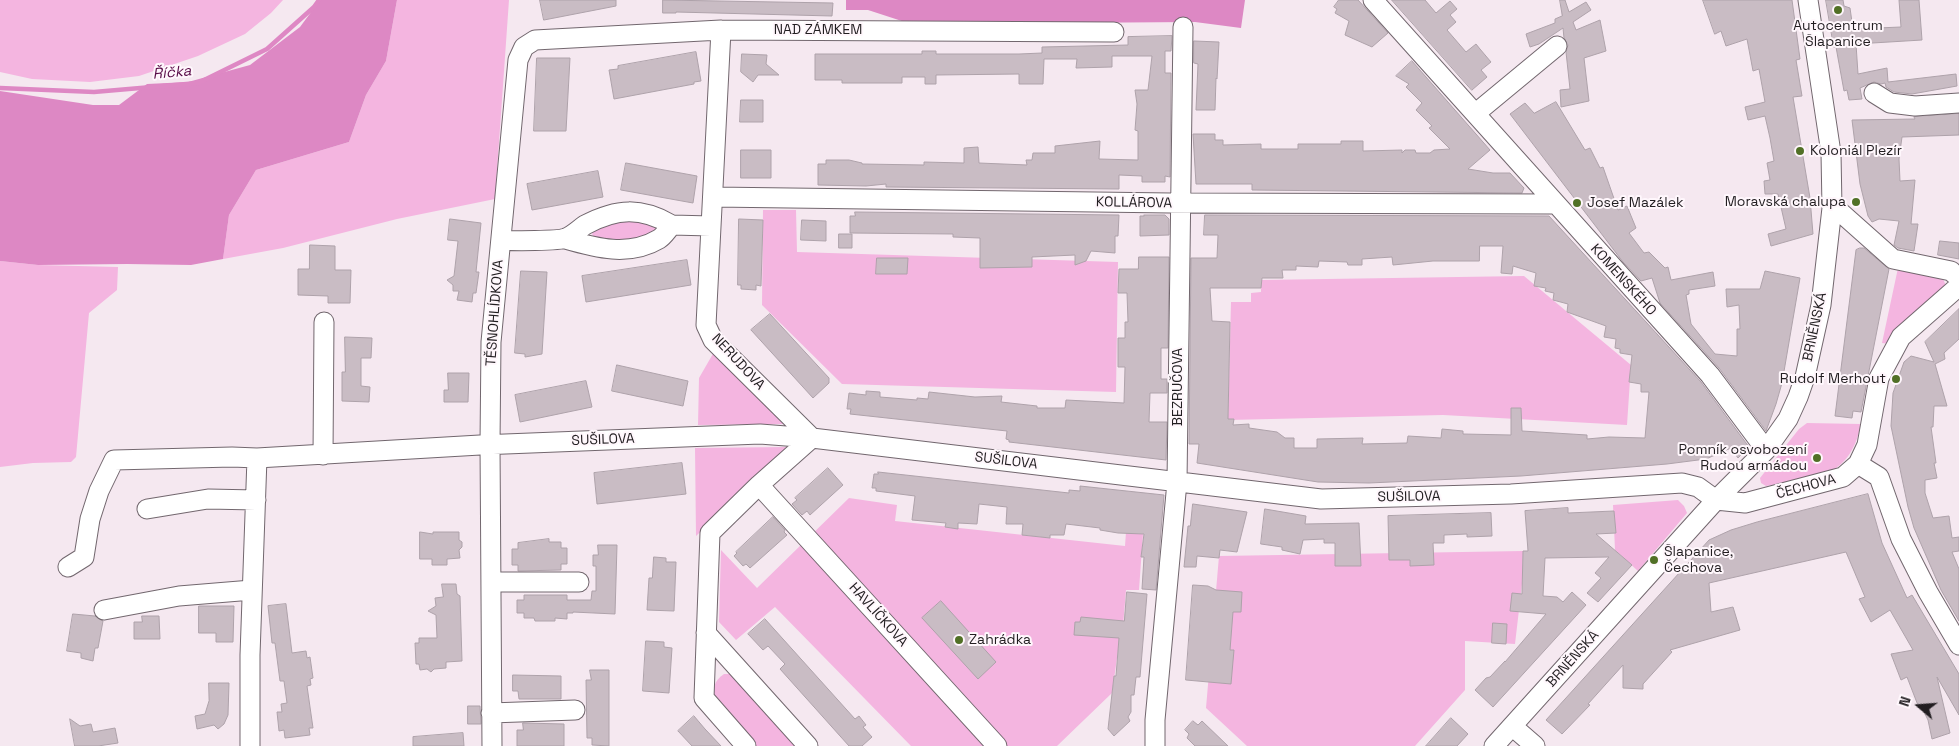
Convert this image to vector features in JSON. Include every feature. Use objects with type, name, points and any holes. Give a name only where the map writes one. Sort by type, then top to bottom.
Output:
[{"type":"street","name":"KOMENSKÉHO","points":[[1373,0],[1710,376],[1766,450]]},
{"type":"street","name":"BRNĚNSKÁ","points":[[1494,746],[1716,500],[1766,450],[1788,419],[1798,397],[1805,377],[1821,305],[1832,208],[1830,153],[1808,0]]},
{"type":"street","name":"BEZRUČOVA","points":[[1155,746],[1155,720],[1177,482],[1179,203],[1183,27]]},
{"type":"street","name":"NAD ZÁMKEM","points":[[524,47],[535,40],[721,30],[1114,32]]},
{"type":"street","name":"NERUDOVA","points":[[721,30],[706,325],[713,340],[812,438]]},
{"type":"street","points":[[1476,113],[1557,46]]},
{"type":"street","name":"TĚSNOHLÍDKOVA","points":[[492,746],[491,342],[518,60],[524,47]]},
{"type":"street","points":[[1874,93],[1890,103],[1915,106],[1959,103]]},
{"type":"street","name":"KOLLÁROVA","points":[[714,197],[1179,203],[1555,204]]},
{"type":"street","points":[[1832,208],[1839,211],[1893,259],[1951,271],[1959,278]]},
{"type":"street","points":[[565,239],[586,225],[619,212],[638,211],[656,216],[672,225],[710,226]]},
{"type":"street","points":[[501,240],[565,239],[593,247],[628,250],[660,239],[672,225]]},
{"type":"street","points":[[1959,286],[1901,337],[1879,378],[1867,445],[1858,464],[1879,477],[1901,540],[1928,592],[1959,645]]},
{"type":"street","points":[[323,454],[324,322]]},
{"type":"street","name":"SUŠILOVA","points":[[68,567],[84,557],[90,519],[99,491],[114,460],[257,458],[490,444],[760,434],[812,438],[1322,499],[1511,494],[1682,483],[1698,487],[1716,500]]},
{"type":"street","points":[[746,746],[704,698],[710,533],[759,485],[812,438]]},
{"type":"street","points":[[246,745],[257,458]]},
{"type":"street","name":"ČECHOVA","points":[[1716,500],[1745,503],[1843,477],[1858,464]]},
{"type":"street","name":"HAVLÍČKOVA","points":[[759,485],[997,746]]},
{"type":"street","points":[[147,509],[208,499],[256,500]]},
{"type":"street","points":[[491,582],[579,582]]},
{"type":"street","points":[[104,610],[179,596],[252,590]]},
{"type":"street","points":[[706,633],[808,746]]},
{"type":"street","points":[[492,713],[575,710]]},
{"type":"street","points":[[1512,726],[1535,746]]},
{"type":"shaded area","points":[[0,0],[283,0],[271,13],[245,34],[198,56],[139,76],[90,82],[32,79],[0,72]]},
{"type":"shaded area","points":[[320,0],[397,0],[386,61],[366,95],[349,142],[256,170],[229,215],[223,259],[191,265],[38,265],[0,261],[0,91],[93,105],[119,105],[147,84],[188,82],[250,65],[300,27]]},
{"type":"shaded area","points":[[397,0],[509,0],[495,199],[397,219],[283,248],[223,259],[229,215],[256,170],[349,142],[366,95],[386,61]]},
{"type":"shaded area","points":[[846,0],[1245,0],[1241,28],[1195,22],[911,24],[868,10],[846,10]]},
{"type":"shaded area","points":[[763,210],[796,210],[797,252],[1118,262],[1116,392],[842,384],[762,305]]},
{"type":"shaded area","points":[[623,217],[660,226],[645,240],[596,241],[592,234],[595,228]]},
{"type":"shaded area","points":[[0,261],[38,265],[118,267],[117,290],[89,313],[76,457],[71,462],[33,463],[0,467]]},
{"type":"shaded area","points":[[1898,268],[1943,279],[1947,288],[1890,344],[1882,343]]},
{"type":"shaded area","points":[[1524,276],[1631,365],[1627,425],[1443,415],[1228,420],[1231,302],[1251,302],[1251,293],[1261,292],[1261,280]]},
{"type":"shaded area","points":[[714,352],[788,424],[698,425],[699,378]]},
{"type":"shaded area","points":[[1807,423],[1861,424],[1855,443],[1848,456],[1827,473],[1799,481],[1766,486],[1761,483],[1760,478],[1799,429]]},
{"type":"shaded area","points":[[786,447],[785,452],[696,536],[695,448]]},
{"type":"shaded area","points":[[849,498],[897,505],[895,521],[1125,546],[1126,532],[1143,534],[1139,590],[1126,590],[1122,638],[1118,651],[1112,693],[1057,746],[911,746],[775,607],[736,640],[719,622],[721,550],[757,588]]},
{"type":"shaded area","points":[[1678,500],[1684,506],[1687,513],[1638,571],[1615,550],[1613,505]]},
{"type":"shaded area","points":[[1523,551],[1522,584],[1515,644],[1465,641],[1465,690],[1415,746],[1247,746],[1206,708],[1219,556]]},
{"type":"shaded area","points":[[724,674],[734,674],[802,746],[752,746],[713,702],[716,683]]},
{"type":"building","points":[[540,0],[616,0],[616,6],[544,20]]},
{"type":"building","points":[[663,0],[833,3],[832,16],[663,13]]},
{"type":"building","points":[[1339,0],[1358,0],[1388,33],[1372,47],[1345,35],[1349,21],[1335,13],[1337,9],[1334,7]]},
{"type":"building","points":[[1392,0],[1425,0],[1436,13],[1450,1],[1457,9],[1450,15],[1456,22],[1447,30],[1466,52],[1476,44],[1491,62],[1481,70],[1487,77],[1472,90]]},
{"type":"building","points":[[1560,0],[1565,0],[1569,12],[1586,2],[1591,10],[1573,22],[1576,30],[1600,20],[1606,51],[1584,58],[1589,101],[1561,107],[1560,90],[1570,89],[1566,52],[1568,45],[1564,38],[1563,28],[1539,44],[1530,47],[1526,34],[1555,23],[1555,19],[1562,16]]},
{"type":"building","points":[[1703,0],[1792,0],[1800,59],[1796,60],[1802,96],[1793,97],[1810,198],[1813,234],[1771,246],[1768,234],[1786,229],[1778,194],[1765,194],[1764,181],[1770,180],[1767,163],[1774,161],[1770,138],[1765,116],[1748,120],[1745,107],[1765,102],[1759,69],[1753,71],[1747,39],[1726,46],[1721,31],[1715,34]]},
{"type":"building","points":[[1826,0],[1843,0],[1844,6],[1850,8],[1853,29],[1901,27],[1899,0],[1919,0],[1922,40],[1856,44],[1858,74],[1887,68],[1888,82],[1956,74],[1957,86],[1912,94],[1894,92],[1886,87],[1885,83],[1874,82],[1860,88],[1862,99],[1849,100],[1847,90],[1844,91]]},
{"type":"building","points":[[1172,36],[1171,51],[1165,51],[1165,73],[1171,73],[1170,177],[1165,176],[1165,182],[1142,182],[1142,176],[1119,175],[1119,189],[886,187],[886,184],[866,186],[818,185],[818,164],[826,164],[826,160],[849,160],[862,164],[924,165],[924,162],[964,163],[964,148],[978,147],[979,163],[1027,165],[1026,160],[1032,160],[1033,153],[1055,153],[1055,146],[1100,141],[1099,159],[1138,160],[1138,131],[1135,130],[1137,104],[1135,90],[1148,90],[1152,56],[1112,56],[1112,67],[1076,68],[1077,59],[1044,59],[1043,84],[1019,84],[1019,74],[936,75],[936,84],[925,84],[925,77],[902,77],[902,83],[842,83],[842,80],[815,80],[815,54],[922,54],[922,51],[936,51],[936,54],[1042,53],[1042,47],[1128,45],[1128,37]]},
{"type":"building","points":[[1194,41],[1219,42],[1215,110],[1196,110],[1198,64],[1194,63]]},
{"type":"building","points":[[696,52],[701,81],[694,82],[694,84],[614,99],[609,70],[618,69],[618,66]]},
{"type":"building","points":[[742,54],[767,55],[766,64],[779,75],[758,75],[753,82],[741,72]]},
{"type":"building","points":[[537,58],[570,58],[566,131],[534,131]]},
{"type":"building","points":[[1412,61],[1490,150],[1468,169],[1493,173],[1510,173],[1524,188],[1522,193],[1252,190],[1252,184],[1196,184],[1193,134],[1215,134],[1215,140],[1223,140],[1223,145],[1261,144],[1261,149],[1298,149],[1298,144],[1341,144],[1341,141],[1363,141],[1363,151],[1402,150],[1402,153],[1405,150],[1415,150],[1416,153],[1430,153],[1434,150],[1450,149],[1429,128],[1432,126],[1416,110],[1422,103],[1406,87],[1409,84],[1396,76]]},
{"type":"building","points":[[741,100],[763,100],[763,122],[740,122]]},
{"type":"building","points":[[1556,102],[1585,150],[1590,148],[1600,168],[1603,167],[1618,210],[1627,206],[1636,228],[1629,233],[1644,253],[1649,252],[1665,268],[1668,267],[1671,280],[1713,272],[1715,286],[1689,290],[1689,294],[1686,295],[1691,324],[1715,354],[1737,356],[1737,329],[1740,329],[1739,305],[1727,307],[1726,289],[1760,289],[1765,271],[1800,278],[1782,383],[1766,431],[1719,368],[1660,303],[1652,278],[1641,281],[1623,262],[1510,114],[1525,103],[1534,113]]},
{"type":"building","points":[[1959,114],[1959,135],[1902,137],[1899,159],[1900,181],[1915,180],[1911,224],[1918,224],[1914,251],[1898,248],[1894,245],[1899,221],[1879,219],[1872,222],[1868,216],[1860,184],[1852,120],[1915,119],[1914,117]]},
{"type":"building","points":[[741,150],[771,150],[771,178],[741,178]]},
{"type":"building","points":[[626,163],[697,176],[693,203],[621,190]]},
{"type":"building","points":[[598,171],[603,197],[532,210],[527,184]]},
{"type":"building","points":[[855,212],[1119,215],[1118,236],[1115,236],[1115,253],[1091,251],[1086,261],[1075,265],[1075,255],[1032,257],[1032,267],[980,268],[980,238],[953,237],[953,234],[850,233],[850,216],[855,216]]},
{"type":"building","points":[[1165,215],[1169,219],[1169,235],[1140,236],[1140,216]]},
{"type":"building","points":[[1205,215],[1549,216],[1701,382],[1749,447],[1738,458],[1731,448],[1706,459],[1667,464],[1521,476],[1369,483],[1318,482],[1197,463],[1199,444],[1189,444],[1191,258],[1217,258],[1218,235],[1204,235]],"holes":[[[1480,246],[1503,246],[1501,273],[1512,274],[1513,266],[1536,273],[1534,286],[1546,288],[1545,291],[1554,293],[1553,300],[1568,304],[1567,312],[1606,326],[1604,337],[1616,339],[1615,348],[1620,349],[1620,353],[1632,355],[1629,382],[1641,384],[1641,392],[1649,392],[1645,438],[1609,437],[1587,439],[1587,435],[1522,431],[1521,408],[1511,408],[1511,435],[1463,434],[1463,431],[1442,429],[1441,438],[1408,436],[1407,443],[1362,444],[1363,438],[1317,439],[1317,448],[1294,448],[1294,438],[1285,438],[1277,432],[1249,428],[1249,424],[1233,425],[1234,419],[1228,419],[1230,322],[1212,321],[1210,288],[1261,288],[1262,278],[1283,278],[1282,270],[1296,270],[1296,266],[1318,267],[1319,261],[1347,262],[1348,265],[1362,265],[1362,259],[1392,257],[1393,265],[1433,261],[1479,261]]]},
{"type":"building","points":[[450,219],[481,223],[476,272],[479,272],[476,293],[473,293],[472,302],[457,300],[459,291],[453,291],[453,285],[447,280],[454,276],[458,241],[448,240]]},
{"type":"building","points":[[739,219],[763,220],[761,286],[756,285],[756,290],[741,289],[741,285],[738,285]]},
{"type":"building","points":[[802,220],[826,221],[826,241],[801,240]]},
{"type":"building","points":[[839,234],[852,234],[852,248],[839,248]]},
{"type":"building","points":[[1940,241],[1959,243],[1959,259],[1938,255]]},
{"type":"building","points":[[310,245],[335,246],[335,270],[351,270],[350,303],[328,303],[328,296],[298,295],[298,269],[309,269]]},
{"type":"building","points":[[1864,248],[1889,269],[1861,412],[1853,411],[1852,418],[1835,416],[1856,250]]},
{"type":"building","points":[[1139,257],[1169,257],[1168,348],[1161,348],[1161,379],[1167,379],[1167,393],[1150,393],[1149,422],[1167,422],[1166,460],[1009,442],[1006,439],[1007,431],[850,414],[851,409],[847,409],[849,393],[866,395],[866,391],[880,392],[880,397],[917,400],[917,398],[928,399],[929,392],[975,397],[1002,396],[1001,402],[1037,406],[1037,408],[1065,408],[1066,400],[1124,403],[1125,367],[1118,367],[1118,338],[1125,338],[1125,322],[1128,322],[1127,293],[1118,293],[1119,269],[1138,269]]},
{"type":"building","points":[[877,258],[908,258],[907,274],[876,274]]},
{"type":"building","points":[[687,260],[691,285],[586,302],[582,276]]},
{"type":"building","points":[[521,271],[547,272],[542,354],[525,357],[525,354],[515,353]]},
{"type":"building","points":[[1959,309],[1959,339],[1944,353],[1945,359],[1935,364],[1947,406],[1934,406],[1933,427],[1931,427],[1937,478],[1925,480],[1925,493],[1933,518],[1949,516],[1952,538],[1959,537],[1959,551],[1952,552],[1959,569],[1959,621],[1941,590],[1914,528],[1891,426],[1893,393],[1904,362],[1911,356],[1934,362],[1925,342]]},
{"type":"building","points":[[770,314],[829,378],[829,383],[813,398],[751,330]]},
{"type":"building","points":[[345,337],[372,338],[371,358],[361,358],[361,386],[370,387],[369,402],[342,401],[342,372],[345,372]]},
{"type":"building","points":[[617,365],[688,381],[683,406],[612,391]]},
{"type":"building","points":[[448,373],[469,373],[468,402],[444,402],[444,390],[448,390]]},
{"type":"building","points":[[586,381],[592,407],[520,422],[515,395]]},
{"type":"building","points":[[682,463],[686,494],[597,504],[594,473]]},
{"type":"building","points":[[828,468],[843,485],[810,515],[807,511],[802,515],[792,504],[797,500],[795,498]]},
{"type":"building","points":[[878,472],[1069,493],[1069,490],[1080,491],[1080,486],[1164,495],[1156,590],[1142,589],[1144,557],[1141,557],[1144,534],[1118,533],[1100,530],[1100,528],[1066,524],[1064,535],[1050,535],[1050,538],[1022,535],[1023,524],[1006,524],[1007,507],[979,504],[977,524],[958,523],[958,529],[945,527],[946,523],[912,520],[915,496],[876,491],[876,488],[872,488],[874,474],[878,474]]},
{"type":"building","points":[[1868,494],[1882,543],[1907,598],[1912,595],[1959,674],[1959,715],[1937,677],[1950,733],[1932,739],[1928,720],[1922,708],[1919,708],[1907,677],[1901,680],[1891,654],[1913,650],[1890,610],[1871,622],[1859,599],[1865,597],[1846,552],[1709,583],[1711,612],[1733,607],[1740,630],[1670,650],[1672,652],[1643,684],[1643,689],[1623,688],[1623,665],[1588,704],[1590,705],[1562,734],[1546,720],[1709,540],[1731,530],[1757,522]]},
{"type":"building","points":[[1193,504],[1247,512],[1237,552],[1220,550],[1219,558],[1197,556],[1196,567],[1184,567],[1188,526],[1190,526]]},
{"type":"building","points":[[1568,508],[1568,513],[1614,511],[1616,533],[1596,534],[1632,565],[1598,602],[1587,593],[1601,578],[1595,573],[1609,557],[1545,558],[1543,596],[1557,597],[1563,602],[1572,592],[1586,605],[1493,707],[1475,690],[1505,662],[1546,614],[1510,611],[1512,593],[1522,594],[1523,551],[1528,551],[1525,511]]},
{"type":"building","points":[[1265,509],[1306,516],[1305,524],[1359,523],[1361,566],[1335,566],[1335,543],[1324,543],[1324,539],[1303,540],[1300,554],[1282,550],[1282,547],[1261,544]]},
{"type":"building","points":[[1491,513],[1492,536],[1467,537],[1467,534],[1444,535],[1444,543],[1433,543],[1434,565],[1410,566],[1410,560],[1389,560],[1388,516]]},
{"type":"building","points":[[773,517],[787,535],[750,568],[746,564],[743,566],[734,556],[736,552]]},
{"type":"building","points":[[420,532],[433,534],[433,532],[459,532],[459,540],[462,542],[462,547],[459,550],[460,558],[447,559],[447,565],[432,565],[432,559],[420,559]]},
{"type":"building","points":[[549,539],[549,542],[561,542],[561,548],[567,548],[567,564],[561,564],[561,570],[518,571],[518,565],[512,565],[512,549],[518,549],[518,543]]},
{"type":"building","points":[[598,545],[617,545],[615,614],[573,612],[567,613],[567,619],[555,618],[555,621],[535,621],[534,618],[524,618],[524,613],[517,613],[517,600],[524,600],[524,595],[567,595],[567,600],[591,600],[592,591],[596,591],[596,566],[593,566],[593,555],[598,555]]},
{"type":"building","points":[[654,557],[666,558],[666,562],[676,562],[674,611],[647,610],[649,578],[652,578]]},
{"type":"building","points":[[442,584],[456,584],[457,594],[460,596],[462,661],[446,662],[446,668],[434,669],[431,672],[427,669],[420,670],[419,664],[416,664],[415,643],[419,643],[419,638],[437,638],[436,615],[428,611],[436,606],[435,598],[443,597]]},
{"type":"building","points":[[1193,585],[1208,586],[1216,590],[1242,592],[1241,612],[1233,612],[1230,650],[1234,650],[1231,684],[1186,680]]},
{"type":"building","points":[[1127,592],[1147,594],[1140,677],[1136,677],[1134,695],[1131,695],[1131,712],[1128,717],[1130,721],[1114,736],[1108,729],[1114,676],[1116,676],[1119,638],[1074,635],[1075,622],[1080,622],[1081,617],[1124,621]]},
{"type":"building","name":"Zahrádka","points":[[941,601],[996,662],[978,679],[922,618]]},
{"type":"building","points":[[286,604],[292,653],[306,651],[307,658],[310,657],[313,678],[310,679],[311,685],[307,686],[313,728],[309,728],[310,735],[285,738],[284,730],[279,731],[277,712],[282,712],[281,704],[287,703],[284,681],[280,681],[275,643],[272,643],[268,606]]},
{"type":"building","points":[[199,606],[234,606],[233,642],[216,642],[216,633],[199,633]]},
{"type":"building","points":[[73,614],[95,616],[103,621],[98,648],[95,648],[93,661],[81,658],[81,653],[67,651]]},
{"type":"building","points":[[142,616],[159,616],[160,639],[134,639],[134,622],[142,622]]},
{"type":"building","points":[[765,619],[855,719],[859,716],[866,725],[863,727],[872,737],[862,746],[849,746],[780,669],[785,664],[768,646],[763,650],[748,634]]},
{"type":"building","points":[[1493,623],[1507,624],[1506,644],[1492,643]]},
{"type":"building","points":[[646,641],[664,642],[664,647],[672,648],[669,693],[643,691]]},
{"type":"building","points":[[590,670],[609,670],[609,746],[592,745],[592,738],[587,738],[586,680],[591,680]]},
{"type":"building","points":[[513,675],[561,676],[561,699],[519,699],[518,691],[513,691]]},
{"type":"building","points":[[209,683],[229,683],[228,715],[224,724],[218,729],[214,725],[197,729],[195,716],[205,714],[209,701]]},
{"type":"building","points":[[468,706],[480,706],[481,724],[468,724]]},
{"type":"building","points":[[694,716],[721,746],[692,746],[678,731]]},
{"type":"building","points":[[1451,718],[1468,734],[1457,746],[1426,746]]},
{"type":"building","points":[[70,719],[80,726],[91,724],[93,732],[115,728],[118,743],[98,746],[75,746]]},
{"type":"building","points":[[1193,721],[1198,725],[1202,721],[1228,746],[1195,746],[1187,738],[1189,734],[1185,730]]},
{"type":"building","points":[[523,723],[564,724],[564,746],[517,746],[517,730],[523,730]]},
{"type":"building","points":[[463,733],[464,746],[413,746],[413,737]]},
{"type":"waterway","name":"Říčka","points":[[0,88],[94,92],[198,83],[267,49],[314,7],[319,0]]},
{"type":"place","name":"Autocentrum Šlapanice","points":[[1838,10]]},
{"type":"place","name":"Koloniál Plezír","points":[[1800,151]]},
{"type":"place","name":"Moravská chalupa","points":[[1856,202]]},
{"type":"place","name":"Josef Mazálek","points":[[1577,203]]},
{"type":"place","name":"Rudolf Merhout","points":[[1896,379]]},
{"type":"place","name":"Pomník osvobození Rudou armádou","points":[[1817,458]]},
{"type":"place","name":"Šlapanice, Čechova","points":[[1654,560]]},
{"type":"place","name":"Zahrádka","points":[[959,640]]}]
